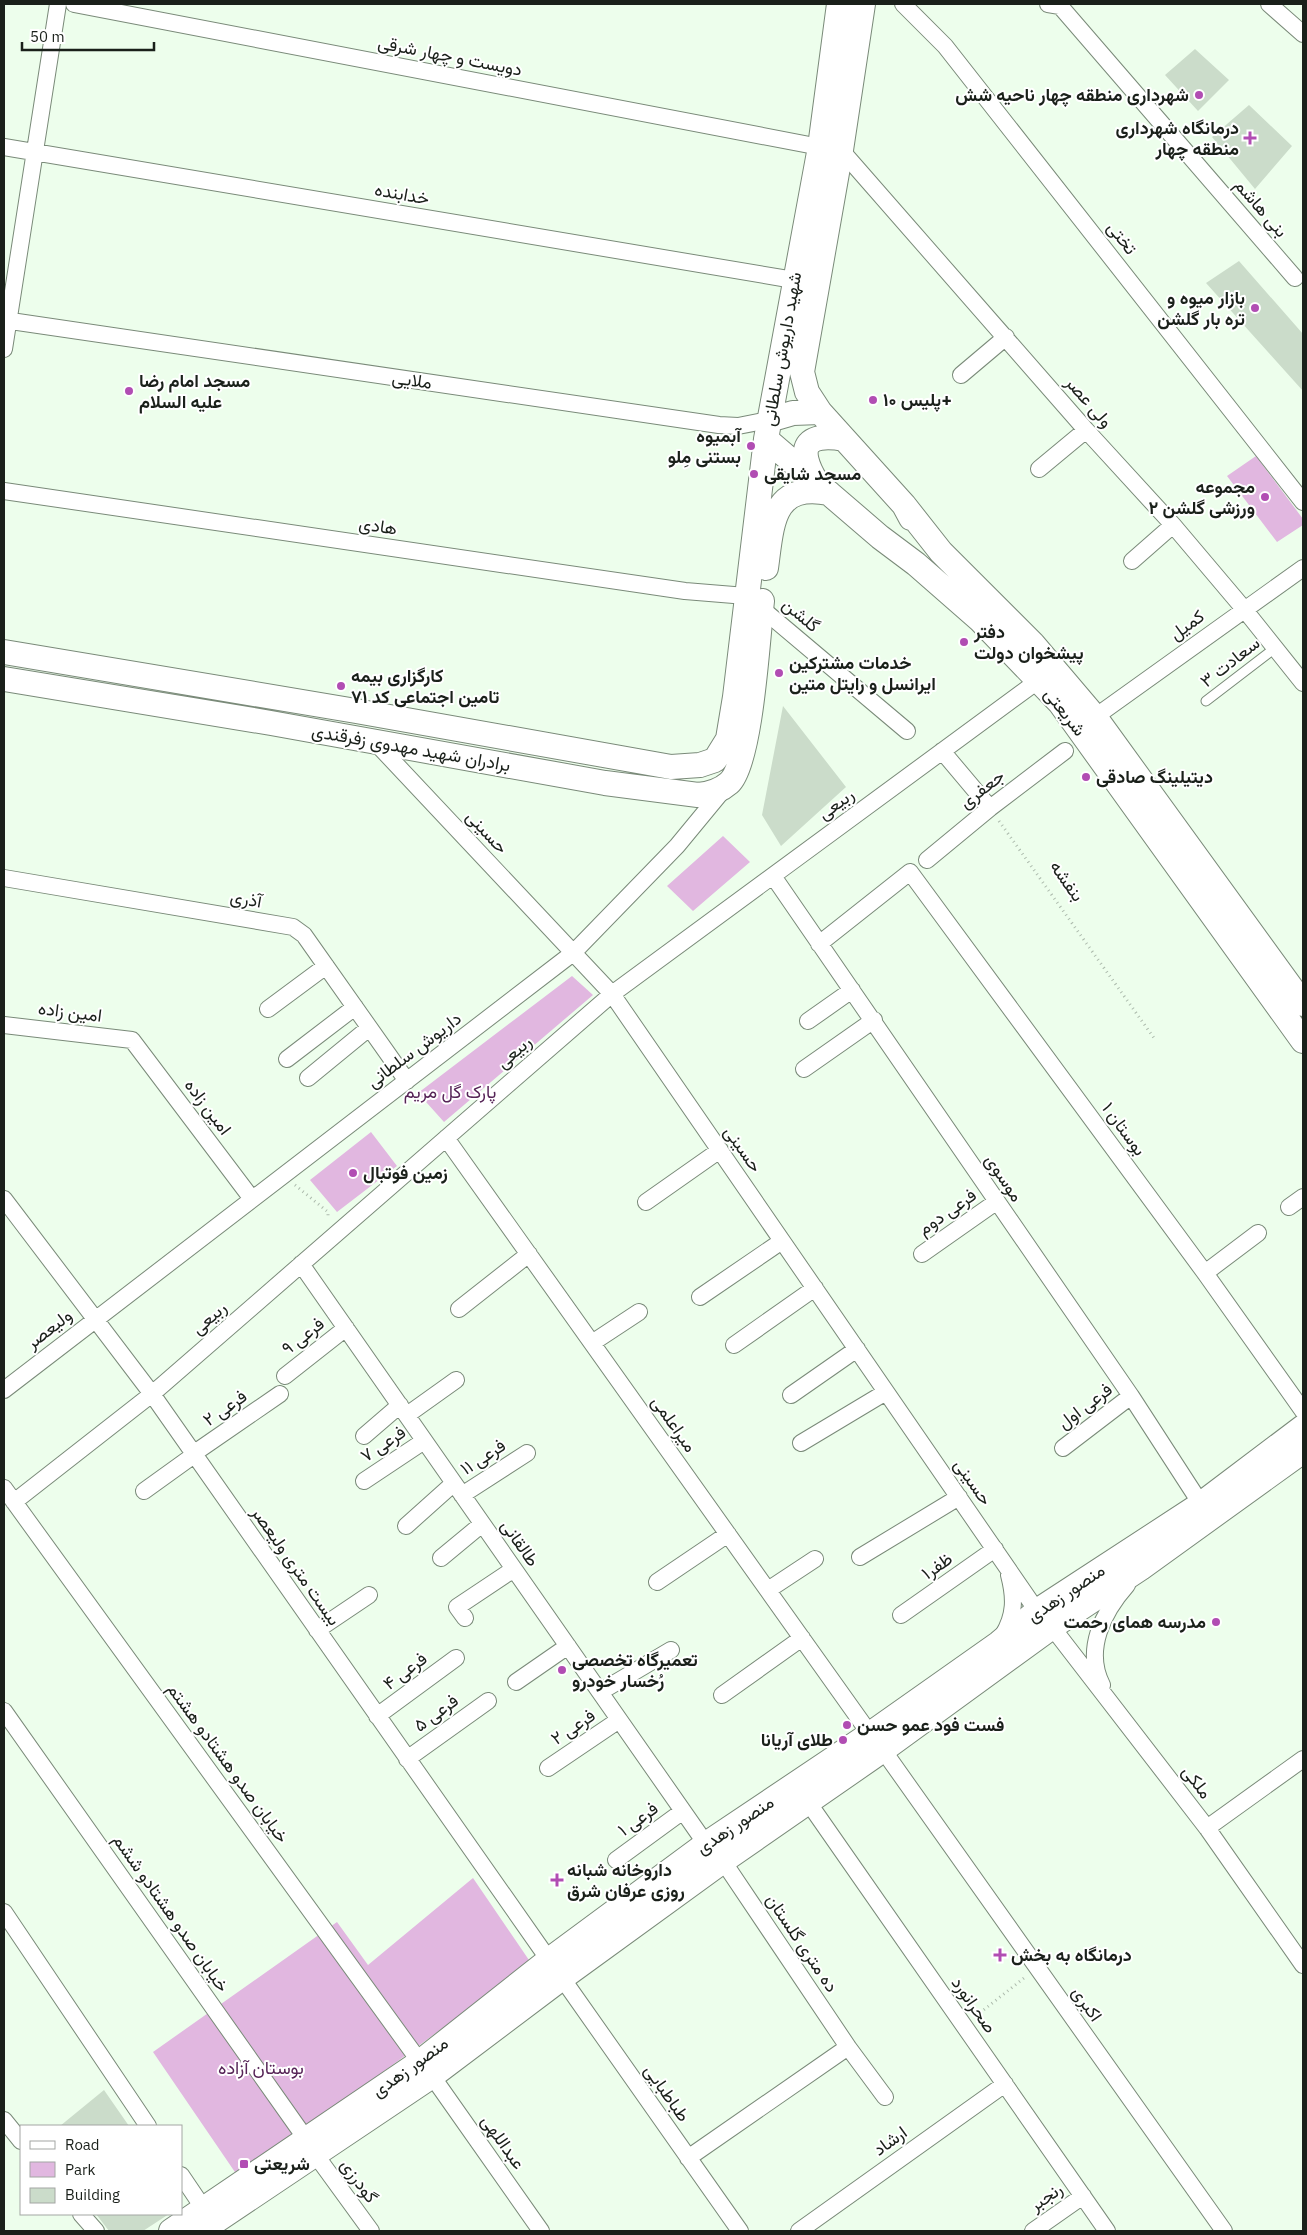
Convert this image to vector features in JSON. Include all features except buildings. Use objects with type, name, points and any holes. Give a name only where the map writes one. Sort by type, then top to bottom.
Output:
[{"type":"main road","name":"شهید داریوش سلطانی","points":[[830,148],[840,4]]},
{"type":"main road","name":"شهید داریوش سلطانی","points":[[743,698],[754,602],[768,430],[805,282],[830,148],[863,4]]},
{"type":"main road","name":"شهید داریوش سلطانی","points":[[802,372],[805,282]]},
{"type":"main road","name":"شریعتی","points":[[802,372],[807,392],[820,412],[904,505],[941,552],[1033,644],[1095,716],[1303,1004]]},
{"type":"main road","name":"ملایی","points":[[768,430],[793,413],[820,412]]},
{"type":"main road","name":"شریعتی","points":[[768,430],[823,488],[880,537],[916,564],[980,620],[1040,680],[1083,734],[1303,1040]]},
{"type":"main road","points":[[823,488],[809,469],[806,457],[807,448],[815,438],[826,436],[844,439]]},
{"type":"main road","name":"شهید داریوش سلطانی","points":[[754,602],[778,511],[785,498],[804,490],[823,488]]},
{"type":"main road","points":[[880,537],[888,543],[901,542],[909,536],[912,528],[911,518],[904,505]]},
{"type":"main road","name":"برادران شهید مهدوی زفرقندی","points":[[4,652],[356,711],[671,767],[700,765],[715,760],[728,738],[743,698]]},
{"type":"main road","name":"برادران شهید مهدوی زفرقندی","points":[[4,679],[605,783],[698,795],[712,793],[730,783]]},
{"type":"main road","points":[[730,783],[737,771],[748,727],[743,698]]},
{"type":"main road","points":[[356,711],[375,742]]},
{"type":"main road","name":"منصور زهدی","points":[[171,2231],[210,2224],[310,2147],[426,2069],[555,1969],[706,1844],[877,1742],[1303,1427]]},
{"type":"main road","name":"منصور زهدی","points":[[555,1969],[723,1861],[808,1802],[877,1742],[999,1643],[1141,1568],[1303,1451]]},
{"type":"street","points":[[4,349],[6,320],[58,4]]},
{"type":"street","name":"دویست و چهار شرقی","points":[[74,4],[830,148]]},
{"type":"street","name":"تختی","points":[[903,4],[945,46],[1303,502]]},
{"type":"street","points":[[1269,4],[1303,34]]},
{"type":"street","name":"بنی هاشم","points":[[1054,5],[1301,279]]},
{"type":"street","name":"خدابنده","points":[[4,147],[805,282]]},
{"type":"street","name":"ولی عصر","points":[[830,148],[1006,336],[1086,430],[1173,525],[1303,683]]},
{"type":"street","name":"ملایی","points":[[6,320],[719,425],[768,430]]},
{"type":"street","points":[[961,375],[1006,336]]},
{"type":"street","points":[[1039,469],[1086,430]]},
{"type":"street","name":"هادی","points":[[4,491],[754,602]]},
{"type":"street","points":[[1132,561],[1173,525]]},
{"type":"street","name":"کمیل","points":[[1095,716],[1303,568]]},
{"type":"street","name":"گلشن","points":[[754,602],[907,731]]},
{"type":"street","name":"ربیعی","points":[[14,1502],[152,1394],[612,994],[1040,680]]},
{"type":"street","name":"حسینی","points":[[375,742],[612,994],[958,1497],[1045,1619]]},
{"type":"street","name":"جعفری","points":[[927,860],[990,808],[1065,751]]},
{"type":"street","points":[[942,752],[990,808]]},
{"type":"street","name":"داریوش سلطانی","points":[[95,1319],[573,953],[677,846],[730,783]]},
{"type":"street","name":"بوستان ۱","points":[[819,944],[910,872],[1205,1273],[1303,1411]]},
{"type":"street","name":"موسوی","points":[[773,876],[874,1020],[996,1202],[1131,1396],[1200,1504]]},
{"type":"street","name":"آذری","points":[[4,878],[293,927],[304,935],[406,1081]]},
{"type":"street","points":[[268,1009],[326,966]]},
{"type":"street","points":[[808,1021],[852,990]]},
{"type":"street","points":[[287,1059],[355,1007]]},
{"type":"street","points":[[804,1069],[874,1020]]},
{"type":"street","name":"امين زاده","points":[[4,1024],[132,1040]]},
{"type":"street","points":[[308,1078],[369,1028]]},
{"type":"street","name":"امین زاده","points":[[132,1040],[252,1199]]},
{"type":"street","name":"میراعلمی","points":[[446,1138],[877,1742]]},
{"type":"street","points":[[646,1202],[720,1150]]},
{"type":"street","points":[[1289,1207],[1303,1197]]},
{"type":"street","name":"بیست متری ولیعصر","points":[[4,1199],[152,1394],[555,1969]]},
{"type":"street","name":"فرعی دوم","points":[[922,1254],[996,1202]]},
{"type":"street","points":[[1205,1273],[1258,1233]]},
{"type":"street","points":[[700,1297],[782,1241]]},
{"type":"street","points":[[459,1309],[529,1254]]},
{"type":"street","name":"طالقانی","points":[[301,1264],[706,1844]]},
{"type":"street","points":[[734,1344],[815,1288]]},
{"type":"street","points":[[592,1343],[639,1312]]},
{"type":"street","name":"ولیعصر","points":[[4,1390],[95,1319]]},
{"type":"street","name":"فرعی ۹","points":[[285,1376],[346,1328]]},
{"type":"street","points":[[791,1395],[856,1349]]},
{"type":"street","points":[[364,1436],[403,1410],[456,1380]]},
{"type":"street","points":[[801,1443],[886,1392]]},
{"type":"street","name":"فرعی ۲","points":[[194,1455],[280,1394]]},
{"type":"street","name":"فرعی اول","points":[[1063,1448],[1131,1396]]},
{"type":"street","name":"فرعی ۷","points":[[364,1481],[424,1441]]},
{"type":"street","name":"فرعی ۱۱","points":[[406,1526],[458,1489],[527,1453]]},
{"type":"street","points":[[144,1491],[194,1455]]},
{"type":"street","name":"خیابان صدو هشتادو هشتم","points":[[4,1488],[426,2069]]},
{"type":"street","points":[[860,1557],[958,1497]]},
{"type":"street","points":[[441,1558],[482,1524]]},
{"type":"street","points":[[657,1582],[728,1534]]},
{"type":"street","name":"ظفر۱","points":[[901,1615],[995,1550]]},
{"type":"street","points":[[768,1590],[815,1559]]},
{"type":"street","points":[[999,1643],[1012,1622],[1013,1588],[1006,1566]]},
{"type":"street","points":[[1108,1699],[1098,1677],[1095,1653],[1100,1627],[1112,1602],[1141,1568]]},
{"type":"street","points":[[465,1618],[456,1607],[514,1570]]},
{"type":"street","points":[[317,1630],[369,1595]]},
{"type":"street","name":"ملکی","points":[[1045,1619],[1207,1828],[1303,1965]]},
{"type":"street","points":[[722,1694],[802,1638]]},
{"type":"street","points":[[516,1682],[568,1646]]},
{"type":"street","points":[[600,1692],[671,1650]]},
{"type":"street","name":"فرعی ۴","points":[[377,1716],[456,1658]]},
{"type":"street","name":"فرعی ۵","points":[[408,1758],[488,1701]]},
{"type":"street","name":"خیابان صدو هشتادو ششم","points":[[4,1711],[310,2147]]},
{"type":"street","name":"فرعی ۲","points":[[548,1768],[619,1720]]},
{"type":"street","name":"اکبری","points":[[877,1742],[1224,2231]]},
{"type":"street","points":[[1207,1828],[1303,1759]]},
{"type":"street","name":"صحرانورد","points":[[808,1802],[1107,2231]]},
{"type":"street","name":"فرعی ۱","points":[[616,1860],[682,1811]]},
{"type":"street","name":"ده متری گلستان","points":[[723,1861],[848,2047],[885,2097]]},
{"type":"street","points":[[4,1912],[147,2125]]},
{"type":"street","name":"طباطبایی","points":[[555,1969],[740,2231]]},
{"type":"street","points":[[688,2158],[848,2047]]},
{"type":"street","name":"عبداللهی","points":[[426,2069],[541,2231]]},
{"type":"street","name":"ارشاد","points":[[799,2231],[1005,2084]]},
{"type":"street","points":[[4,2120],[20,2140]]},
{"type":"street","name":"گودرزی","points":[[310,2147],[370,2231]]},
{"type":"street","points":[[182,2177],[210,2224]]},
{"type":"street","name":"رنجبر","points":[[1033,2231],[1083,2196]]},
{"type":"street","points":[[82,2215],[96,2231]]},
{"type":"lane","name":"سعادت ۳","points":[[1206,701],[1275,648]]},
{"type":"path","name":"بنفشه","points":[[990,808],[1154,1038]]},
{"type":"path","points":[[283,1175],[328,1212],[328,1240]]},
{"type":"path","points":[[964,2026],[1037,1968]]},
{"type":"green space","name":"مجموعه ورزشی گلشن ۲","points":[[1256,456],[1303,519],[1303,525],[1277,542],[1227,476]]},
{"type":"green space","points":[[723,836],[750,862],[693,911],[667,886]]},
{"type":"green space","name":"پارک گل مریم","points":[[572,976],[593,995],[444,1122],[418,1093]]},
{"type":"green space","name":"زمین فوتبال","points":[[371,1132],[397,1166],[337,1212],[310,1180]]},
{"type":"green space","name":"بوستان آزاده","points":[[473,1878],[531,1963],[239,2178],[153,2052],[337,1922],[368,1965]]},
{"type":"place","name":"شهرداری منطقه چهار ناحیه شش","points":[[1199,95]]},
{"type":"place","name":"درمانگاه شهرداری منطقه چهار","points":[[1250,138]]},
{"type":"place","name":"بازار میوه و تره بار گلشن","points":[[1255,308]]},
{"type":"place","name":"مسجد امام رضا علیه السلام","points":[[129,391]]},
{"type":"place","name":"پلیس ۱۰+","points":[[873,400]]},
{"type":"place","name":"آبمیوه بستنی مِلو","points":[[751,446]]},
{"type":"place","name":"مسجد شایقی","points":[[754,474]]},
{"type":"place","name":"مجموعه ورزشی گلشن ۲","points":[[1265,497]]},
{"type":"place","name":"دفتر پیشخوان دولت","points":[[964,642]]},
{"type":"place","name":"خدمات مشترکین ایرانسل و رایتل متین","points":[[779,673]]},
{"type":"place","name":"کارگزاری بیمه تامین اجتماعی کد ۷۱","points":[[341,686]]},
{"type":"place","name":"دیتیلینگ صادقی","points":[[1086,777]]},
{"type":"place","name":"زمین فوتبال","points":[[353,1173]]},
{"type":"place","name":"مدرسه همای رحمت","points":[[1216,1622]]},
{"type":"place","name":"تعمیرگاه تخصصی رُخسار خودرو","points":[[562,1670]]},
{"type":"place","name":"فست فود عمو حسن","points":[[847,1725]]},
{"type":"place","name":"طلای آریانا","points":[[843,1740]]},
{"type":"place","name":"داروخانه شبانه روزی عرفان شرق","points":[[557,1880]]},
{"type":"place","name":"درمانگاه به بخش","points":[[1000,1955]]},
{"type":"place","name":"شریعتی","points":[[244,2164]]}]
